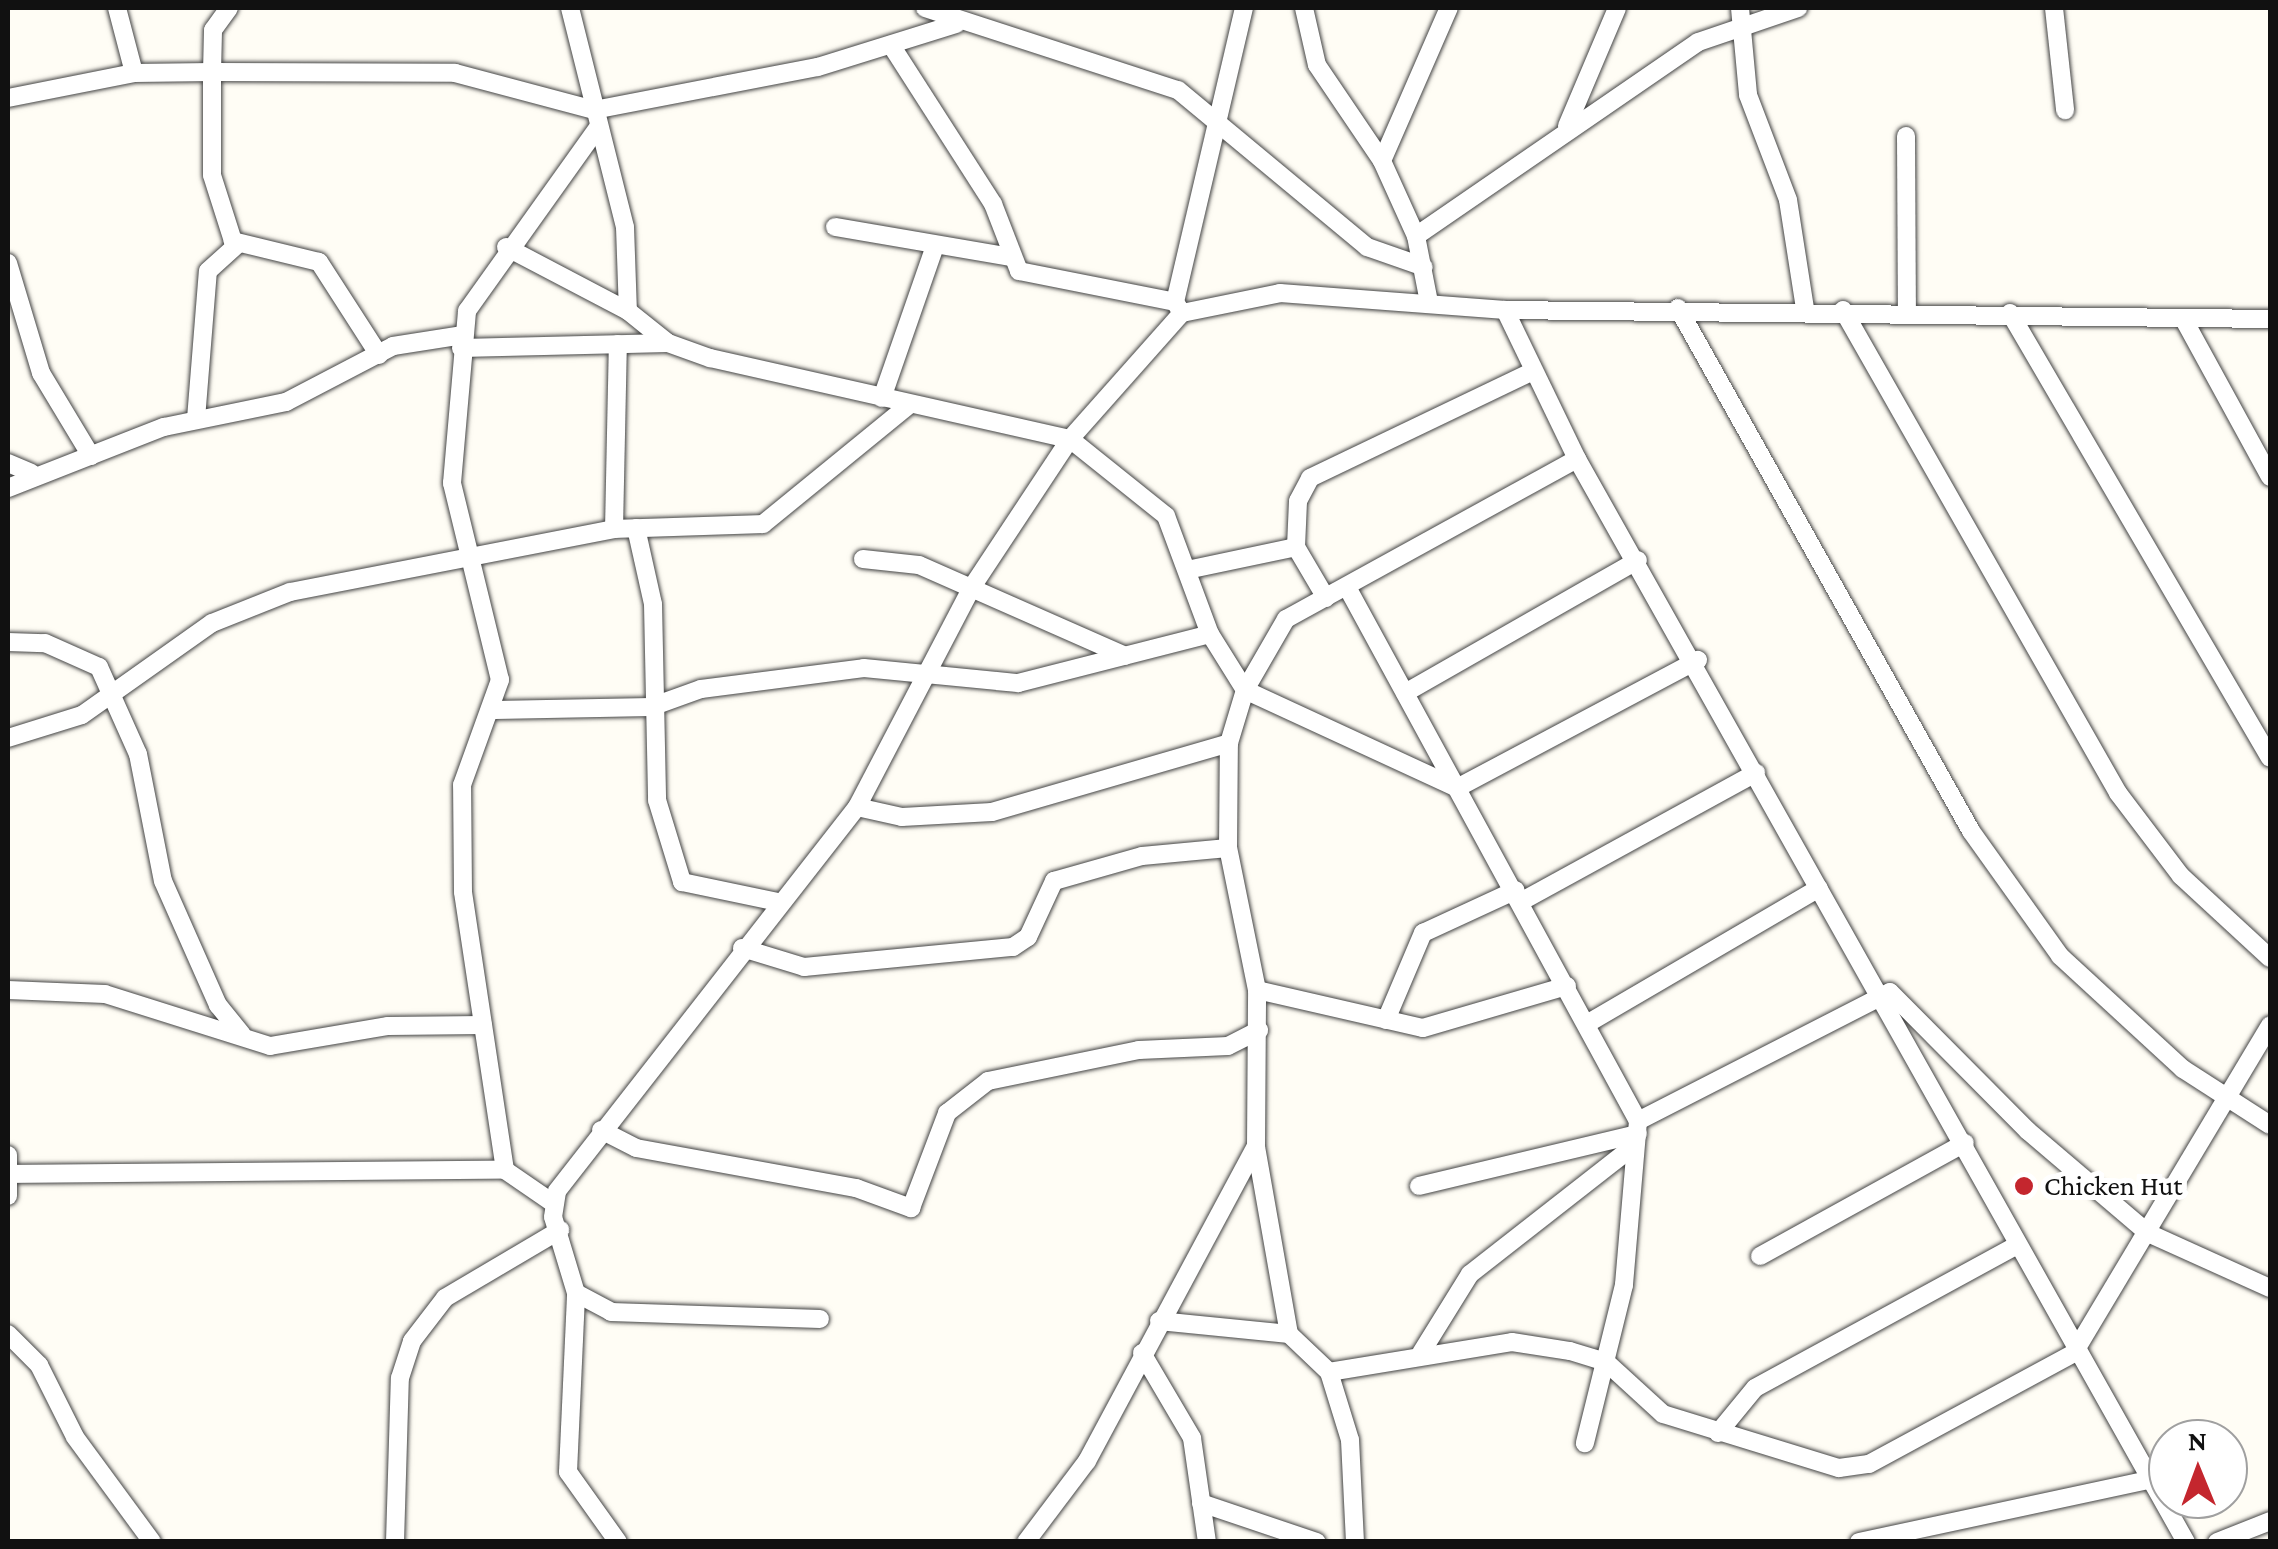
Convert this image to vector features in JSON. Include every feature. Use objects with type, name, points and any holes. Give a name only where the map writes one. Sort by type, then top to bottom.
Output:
[{"type":"street","points":[[118,8],[134,73]]},
{"type":"street","points":[[229,8],[213,30],[212,175],[237,245]]},
{"type":"street","points":[[570,8],[625,227],[628,312]]},
{"type":"street","points":[[925,8],[956,24],[1178,90],[1220,117],[1368,248],[1424,267]]},
{"type":"street","points":[[553,1203],[601,1130],[778,902],[857,808],[922,672],[972,587],[1070,439],[1179,307],[1244,8]]},
{"type":"street","points":[[1304,8],[1317,65],[1382,161],[1416,236],[1429,302]]},
{"type":"street","points":[[1382,161],[1449,8]]},
{"type":"street","points":[[1567,126],[1616,8]]},
{"type":"street","points":[[1416,236],[1567,126],[1740,16],[1798,8]]},
{"type":"street","points":[[2054,8],[2065,110]]},
{"type":"street","points":[[1740,16],[1748,95],[1788,200],[1805,309]]},
{"type":"street","points":[[8,98],[134,73],[455,74],[597,118],[891,45],[956,24]]},
{"type":"street","points":[[891,45],[993,204],[1011,257],[1030,277],[1179,307],[1280,292],[1505,310],[1906,309],[2270,320]]},
{"type":"street","points":[[505,1170],[459,841],[462,785],[495,710],[497,650],[452,483],[462,342],[506,247],[597,118]]},
{"type":"street","points":[[1906,136],[1906,309]]},
{"type":"street","points":[[835,227],[1011,257]]},
{"type":"street","points":[[237,245],[319,262],[378,354]]},
{"type":"street","points":[[196,419],[208,271],[237,245]]},
{"type":"street","points":[[882,398],[935,246]]},
{"type":"street","points":[[506,247],[628,312],[668,344]]},
{"type":"street","points":[[8,264],[41,373],[90,456]]},
{"type":"street","points":[[1678,308],[1971,831],[2060,956],[2183,1070],[2270,1124]]},
{"type":"street","points":[[1505,310],[1531,372],[1577,459],[1698,660],[1818,888],[1965,1144],[2014,1246],[2148,1480],[1941,1521],[1860,1542]]},
{"type":"street","points":[[1843,310],[2118,793],[2182,876],[2270,958]]},
{"type":"street","points":[[2010,313],[2270,758]]},
{"type":"street","points":[[2183,318],[2270,477]]},
{"type":"street","points":[[8,488],[31,473],[196,419],[286,402],[378,354],[422,337],[462,342],[668,344],[908,405],[1070,439],[1155,500],[1188,570],[1210,634],[1245,690],[1457,788]]},
{"type":"street","points":[[614,528],[618,344]]},
{"type":"street","points":[[1326,598],[1296,547],[1298,501],[1310,478],[1531,372]]},
{"type":"street","points":[[8,738],[60,726],[112,697],[237,608],[472,554],[614,528],[763,524],[908,405]]},
{"type":"street","points":[[1355,1542],[1350,1440],[1329,1372],[1289,1334],[1256,1146],[1257,990],[1228,848],[1229,743],[1245,690],[1271,635],[1326,598],[1577,459]]},
{"type":"street","points":[[8,462],[31,473]]},
{"type":"street","points":[[636,528],[653,604],[651,707],[657,800],[682,882],[778,902]]},
{"type":"street","points":[[1188,570],[1296,547]]},
{"type":"street","points":[[863,559],[920,565],[1125,656]]},
{"type":"street","points":[[1405,693],[1638,560]]},
{"type":"street","points":[[1346,587],[1590,1022],[1637,1133],[1624,1285],[1606,1362],[1585,1416],[1585,1443]]},
{"type":"street","points":[[495,710],[651,707],[701,689],[864,668],[1018,683],[1210,634]]},
{"type":"street","points":[[8,642],[86,655],[112,697],[138,754],[163,881],[218,1005],[242,1035]]},
{"type":"street","points":[[1457,788],[1698,660]]},
{"type":"street","points":[[857,808],[902,817],[992,812],[1229,743]]},
{"type":"street","points":[[1386,1020],[1422,933],[1519,896],[1756,773]]},
{"type":"street","points":[[742,948],[804,967],[1013,947],[1028,937],[1054,882],[1142,856],[1228,848]]},
{"type":"street","points":[[1590,1022],[1818,888]]},
{"type":"street","points":[[1257,990],[1423,1028],[1567,986]]},
{"type":"street","points":[[8,990],[104,994],[270,1046],[388,1026],[483,1025]]},
{"type":"street","points":[[1421,1353],[1470,1274],[1637,1133],[1877,993]]},
{"type":"street","points":[[1877,993],[1914,1008],[2028,1131],[2148,1232],[2270,1288]]},
{"type":"street","points":[[1329,1372],[1421,1353],[1512,1342],[1606,1362],[1652,1408],[1718,1433],[1855,1468],[2074,1354],[2270,1025]]},
{"type":"street","points":[[601,1130],[672,1157],[856,1188],[911,1208],[947,1113],[988,1081],[1139,1050],[1228,1046],[1259,1030]]},
{"type":"street","points":[[1419,1186],[1637,1133]]},
{"type":"street","points":[[1760,1256],[1965,1144]]},
{"type":"street","points":[[1026,1542],[1087,1460],[1256,1146]]},
{"type":"street","points":[[8,1155],[12,1174],[8,1196]]},
{"type":"street","points":[[12,1174],[505,1170],[553,1203],[576,1293],[568,1472],[618,1542]]},
{"type":"street","points":[[395,1542],[400,1378],[412,1341],[445,1298],[560,1230]]},
{"type":"street","points":[[1718,1433],[1755,1388],[2014,1246]]},
{"type":"street","points":[[576,1293],[611,1312],[820,1319]]},
{"type":"street","points":[[1159,1321],[1289,1334]]},
{"type":"street","points":[[8,1334],[39,1365],[75,1436],[152,1542]]},
{"type":"street","points":[[1142,1352],[1192,1438],[1207,1542]]},
{"type":"street","points":[[1201,1503],[1318,1542]]},
{"type":"street","points":[[2172,1519],[2186,1542]]},
{"type":"street","points":[[1941,1521],[1949,1542]]},
{"type":"street","points":[[2217,1542],[2270,1521]]},
{"type":"place","name":"Chicken Hut","points":[[2024,1186]]}]
